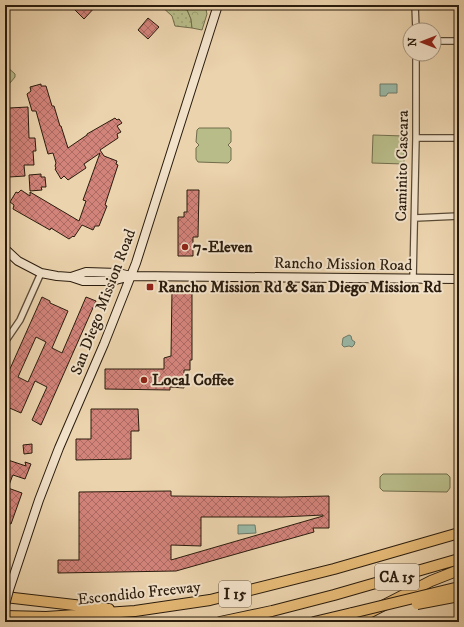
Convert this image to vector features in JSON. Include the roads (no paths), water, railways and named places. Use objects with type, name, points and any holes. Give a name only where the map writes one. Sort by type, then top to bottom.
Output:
[{"type":"highway","name":"Escondido Freeway","points":[[5,616],[46,617],[135,612],[210,600],[334,569],[459,533]]},
{"type":"highway","name":"CA 15","points":[[220,622],[272,611],[459,559]]},
{"type":"highway","points":[[352,618],[431,581],[459,570]]},
{"type":"highway","points":[[352,618],[459,587]]},
{"type":"highway","points":[[7,594],[135,612]]},
{"type":"highway","points":[[314,622],[352,618],[459,596]]},
{"type":"main road","name":"San Diego Mission Road","points":[[5,605],[7,594],[38,500],[58,448],[104,344],[131,276],[218,5]]},
{"type":"main road","name":"Rancho Mission Road","points":[[5,249],[18,261],[41,273],[71,277],[83,281],[112,281],[131,276],[413,279],[459,278]]},
{"type":"street","points":[[415,5],[416,22]]},
{"type":"street","points":[[442,41],[459,41]]},
{"type":"street","name":"Caminito Cascara","points":[[413,279],[416,62]]},
{"type":"street","points":[[416,138],[459,138]]},
{"type":"street","points":[[415,218],[459,216]]},
{"type":"street","points":[[5,342],[20,320],[41,273]]},
{"type":"place","name":"7-Eleven","points":[[185,247]]},
{"type":"place","name":"Rancho Mission Rd & San Diego Mission Rd","points":[[150,287]]},
{"type":"place","name":"Local Coffee","points":[[144,380]]}]
